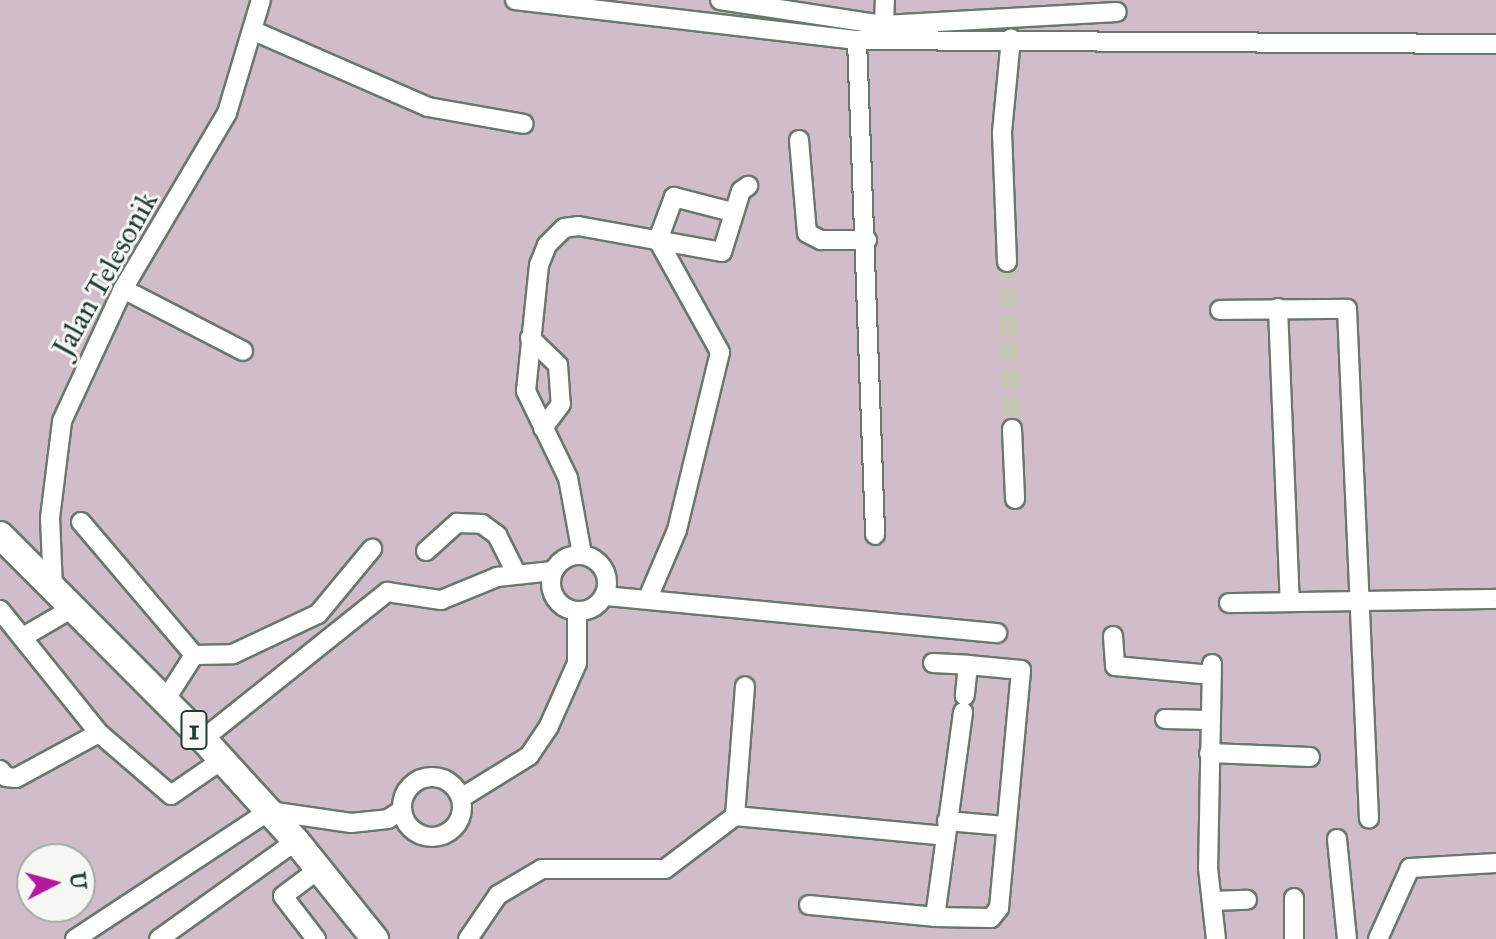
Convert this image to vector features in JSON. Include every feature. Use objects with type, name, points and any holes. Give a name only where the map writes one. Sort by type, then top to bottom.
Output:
[{"type":"highway","name":"1","points":[[0,535],[203,739],[296,841],[375,939]]},
{"type":"street","name":"Jalan Telesonik","points":[[53,589],[50,518],[56,439],[75,385],[123,289],[227,113],[261,0]]},
{"type":"street","points":[[515,0],[857,40],[1011,38],[1496,44]]},
{"type":"street","points":[[720,0],[884,25],[1117,12]]},
{"type":"street","points":[[884,25],[885,0]]},
{"type":"street","points":[[254,31],[428,107],[524,124]]},
{"type":"street","points":[[1007,262],[1002,132],[1011,38]]},
{"type":"street","points":[[857,40],[867,240],[875,535]]},
{"type":"street","points":[[799,140],[807,233],[821,240],[867,240]]},
{"type":"street","points":[[582,554],[568,478],[526,391],[539,265],[547,245],[564,228],[578,226],[724,252],[732,212],[748,186]]},
{"type":"street","points":[[648,598],[677,530],[720,352],[658,240],[674,197],[732,212]]},
{"type":"street","points":[[123,289],[243,351]]},
{"type":"street","points":[[1278,308],[1290,602]]},
{"type":"street","points":[[1220,310],[1347,309],[1363,601],[1369,819]]},
{"type":"street","points":[[530,338],[558,365],[560,376],[561,404],[543,428]]},
{"type":"street","points":[[1012,429],[1015,499]]},
{"type":"street","points":[[81,522],[194,655]]},
{"type":"street","points":[[426,551],[457,523],[482,524],[497,535],[516,573]]},
{"type":"street","points":[[194,655],[233,654],[318,614],[372,549]]},
{"type":"street","points":[[203,739],[387,592],[441,600],[516,573],[553,571],[570,556],[582,554],[598,562],[607,578],[605,596],[588,611],[577,612],[558,602],[553,571]]},
{"type":"street","points":[[605,596],[997,633]]},
{"type":"street","points":[[1229,603],[1496,599]]},
{"type":"street","points":[[23,637],[71,609]]},
{"type":"street","points":[[0,610],[99,733],[171,795],[222,760]]},
{"type":"street","points":[[461,798],[529,756],[549,726],[577,663],[577,612]]},
{"type":"street","points":[[1113,636],[1115,666],[1212,669],[1209,753],[1212,901],[1216,939]]},
{"type":"street","points":[[164,702],[194,655]]},
{"type":"street","points":[[809,905],[935,917],[991,918],[999,912],[1021,670],[933,663]]},
{"type":"street","points":[[935,917],[968,665]]},
{"type":"street","points":[[735,816],[745,686]]},
{"type":"street","points":[[1165,719],[1209,720]]},
{"type":"street","points":[[0,770],[6,777],[16,778],[99,733]]},
{"type":"street","points":[[1209,753],[1310,757]]},
{"type":"street","points":[[426,777],[454,785],[461,798],[457,822],[438,837],[415,831],[402,810],[404,795],[426,777]]},
{"type":"street","points":[[75,939],[269,811],[351,823],[388,819],[402,810]]},
{"type":"street","points":[[468,939],[498,895],[542,869],[665,869],[735,816],[946,828],[1005,826]]},
{"type":"street","points":[[1337,839],[1347,939]]},
{"type":"street","points":[[159,939],[296,841]]},
{"type":"street","points":[[1378,939],[1410,868],[1496,863]]},
{"type":"street","points":[[316,939],[283,896],[319,869]]},
{"type":"street","points":[[1294,898],[1294,939]]},
{"type":"street","points":[[1212,901],[1247,900]]},
{"type":"shaded area","points":[[0,0],[1496,0],[1496,939],[0,939]]},
{"type":"tunnel","points":[[1007,262],[1012,429]]}]
